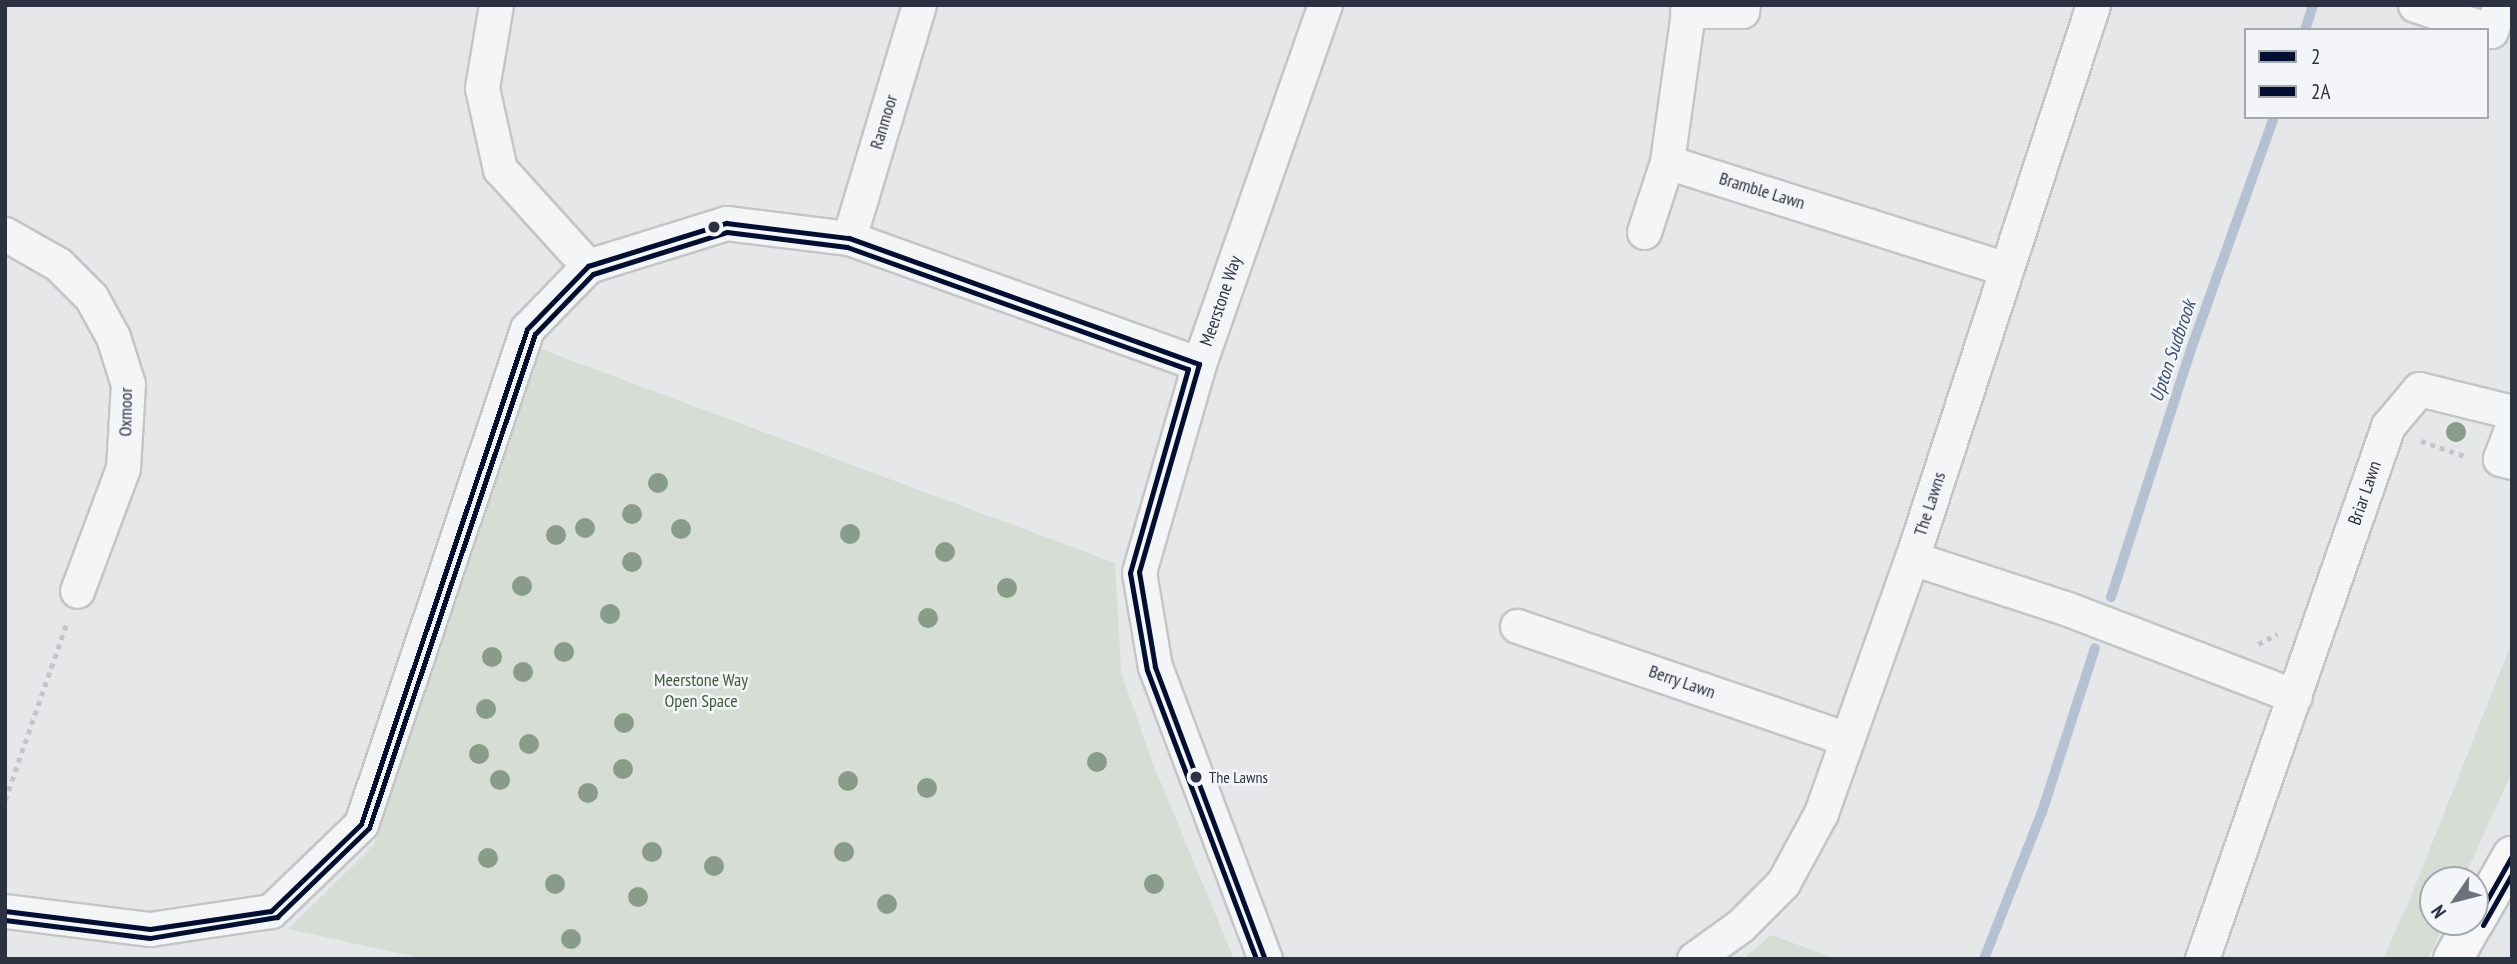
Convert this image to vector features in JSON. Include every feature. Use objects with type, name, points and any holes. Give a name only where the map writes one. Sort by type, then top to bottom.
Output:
[{"type":"main road","points":[[2489,896],[2512,856]]},
{"type":"main road","points":[[2453,959],[2466,936]]},
{"type":"street","points":[[496,5],[482,88],[500,169],[588,266]]},
{"type":"street","name":"Ranmoor","points":[[849,238],[919,5]]},
{"type":"street","name":"Meerstone Way","points":[[1265,959],[1155,667],[1139,572],[1199,364],[1325,5]]},
{"type":"street","points":[[1644,232],[1667,162],[1688,8],[1742,10],[1743,5]]},
{"type":"street","name":"The Lawns","points":[[1694,959],[1740,926],[1783,883],[1821,813],[1912,558],[2093,5]]},
{"type":"street","points":[[2415,5],[2501,25]]},
{"type":"street","name":"Bramble Lawn","points":[[1667,162],[2006,269]]},
{"type":"street","points":[[5,911],[148,944],[271,911],[361,824],[527,329],[588,266],[726,223],[849,238],[1199,364]]},
{"type":"street","name":"Oxmoor","points":[[5,234],[58,264],[91,297],[113,337],[128,384],[123,468],[77,591]]},
{"type":"street","name":"Briar Lawn","points":[[2202,959],[2388,426],[2419,389],[2512,412]]},
{"type":"street","points":[[2512,427],[2500,459],[2512,462]]},
{"type":"street","points":[[1912,558],[2068,610],[2295,696]]},
{"type":"street","name":"Berry Lawn","points":[[1517,626],[1847,739]]},
{"type":"path","points":[[5,800],[77,591]]},
{"type":"path","points":[[2254,646],[2283,631]]},
{"type":"green space","name":"Meerstone Way Open Space","points":[[530,345],[1115,563],[1121,672],[1151,759],[1234,959],[426,959],[288,929],[374,845]]},
{"type":"green space","points":[[2512,642],[2512,772],[2469,866],[2423,866]]},
{"type":"green space","points":[[2419,876],[2419,936],[2439,936],[2428,959],[2383,959]]},
{"type":"green space","points":[[1771,935],[1836,959],[1743,959]]},
{"type":"waterway","name":"Upton Sudbrook","points":[[2306,28],[2313,5]]},
{"type":"waterway","name":"Upton Sudbrook","points":[[2111,597],[2191,349],[2273,119]]},
{"type":"waterway","name":"Upton Sudbrook","points":[[1984,959],[2042,812],[2095,648]]},
{"type":"transit line","name":"2","points":[[5,911],[150,929],[271,911],[361,824],[527,329],[588,266],[726,223],[849,238],[1199,364],[1139,572],[1155,667],[1265,959]]},
{"type":"transit line","name":"2A","points":[[5,920],[150,938],[277,917],[369,828],[535,334],[593,274],[727,232],[847,247],[1188,369],[1130,573],[1147,670],[1256,959]]},
{"type":"transit line","name":"2","points":[[2489,896],[2512,856]]},
{"type":"transit line","name":"2A","points":[[2489,914],[2512,874]]},
{"type":"place","name":"The Lawns","points":[[1196,777]]}]
